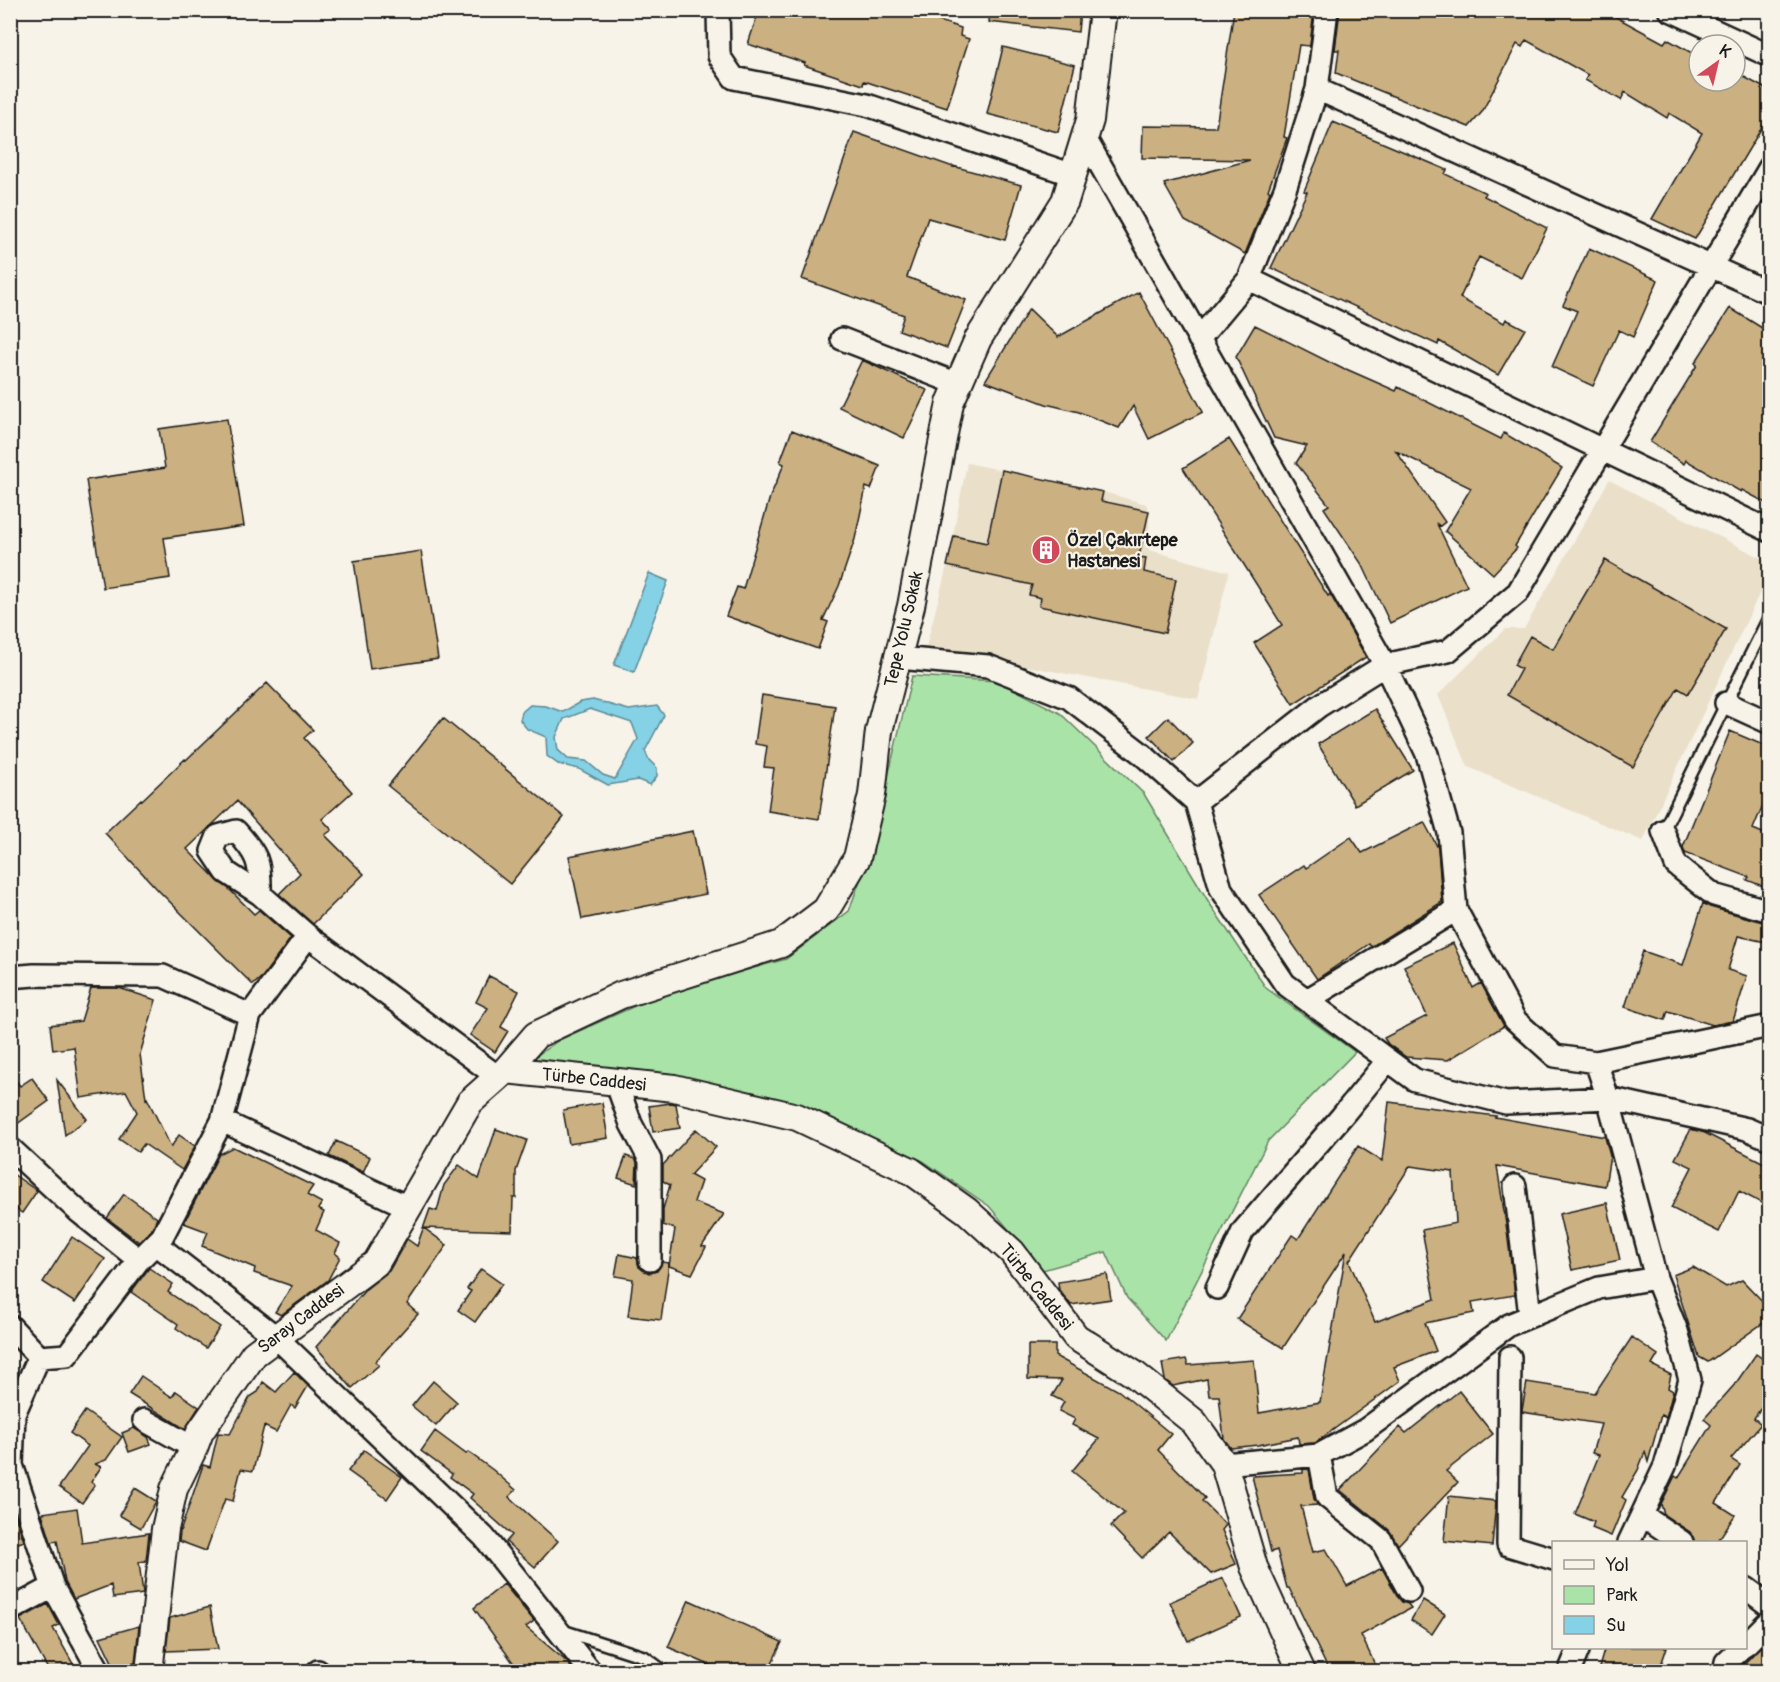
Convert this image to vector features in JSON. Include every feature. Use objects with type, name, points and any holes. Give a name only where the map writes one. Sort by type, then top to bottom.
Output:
[{"type":"street","points":[[717,10],[719,56],[734,78],[867,105],[1073,174]]},
{"type":"street","name":"Tepe Yolu Sokak","points":[[502,1073],[536,1035],[621,995],[781,944],[826,910],[857,858],[872,795],[879,731],[911,606],[950,403],[978,339],[1065,201],[1090,120],[1103,10]]},
{"type":"street","points":[[1199,339],[1248,279],[1285,189],[1317,89],[1327,10]]},
{"type":"street","points":[[1670,10],[1770,56]]},
{"type":"street","points":[[1317,89],[1770,293]]},
{"type":"street","points":[[1085,138],[1385,665],[1427,754],[1449,833],[1456,910],[1515,1020],[1555,1056],[1596,1062],[1770,1026]]},
{"type":"street","points":[[1196,802],[1319,706],[1385,665],[1448,651],[1518,592],[1770,167]]},
{"type":"street","points":[[1248,279],[1770,531]]},
{"type":"street","points":[[842,339],[958,384]]},
{"type":"street","points":[[898,658],[988,666],[1069,698],[1142,754],[1196,802],[1221,888],[1285,984],[1415,1080],[1506,1103],[1608,1098],[1747,1128],[1770,1139]]},
{"type":"street","points":[[1726,703],[1770,723]]},
{"type":"street","points":[[1663,831],[1676,865],[1714,895],[1770,911]]},
{"type":"street","points":[[260,894],[308,936],[502,1073]]},
{"type":"street","points":[[1308,1000],[1456,910]]},
{"type":"street","points":[[39,1357],[67,1355],[139,1260],[162,1237],[222,1121],[250,1015],[308,936]]},
{"type":"street","points":[[10,977],[34,975],[163,976],[250,1015]]},
{"type":"street","points":[[1217,1288],[1243,1231],[1388,1060]]},
{"type":"street","points":[[1596,1062],[1608,1098],[1656,1278],[1677,1331],[1690,1380],[1665,1466],[1629,1541]]},
{"type":"street","name":"Türbe Caddesi","points":[[502,1073],[674,1089],[797,1117],[911,1171],[967,1211],[1012,1252],[1076,1337],[1134,1374],[1194,1422],[1224,1464],[1254,1567],[1302,1671]]},
{"type":"street","name":"Saray Caddesi","points":[[149,1671],[165,1529],[174,1489],[195,1448],[200,1432],[254,1354],[376,1263],[470,1102],[502,1073]]},
{"type":"street","points":[[616,1082],[631,1125],[650,1160],[650,1260]]},
{"type":"street","points":[[222,1121],[408,1207]]},
{"type":"street","points":[[10,1148],[78,1212],[139,1260]]},
{"type":"street","points":[[1515,1186],[1530,1316]]},
{"type":"street","points":[[156,1244],[276,1337],[484,1537],[591,1671]]},
{"type":"street","points":[[1224,1464],[1319,1455],[1365,1430],[1509,1325],[1599,1288],[1656,1278]]},
{"type":"street","points":[[10,1326],[39,1357]]},
{"type":"street","points":[[39,1357],[14,1414],[12,1465],[53,1587],[100,1671]]},
{"type":"street","points":[[1510,1357],[1508,1545],[1552,1558]]},
{"type":"street","points":[[144,1420],[195,1448]]},
{"type":"street","points":[[1319,1455],[1327,1497],[1381,1540],[1409,1591]]},
{"type":"street","points":[[1642,1515],[1681,1541]]},
{"type":"street","points":[[10,1610],[53,1587]]},
{"type":"street","points":[[1747,1589],[1770,1606]]},
{"type":"street","points":[[1747,1643],[1770,1620]]},
{"type":"street","points":[[1569,1671],[1578,1649]]},
{"type":"street","points":[[1724,1671],[1726,1662],[1740,1649]]},
{"type":"lane","points":[[1663,831],[1770,615]]},
{"type":"lane","points":[[555,1628],[645,1657],[665,1671]]},
{"type":"shaded area","points":[[967,463],[1103,492],[1146,504],[1149,511],[1149,550],[1229,572],[1198,699],[926,647],[947,566]]},
{"type":"shaded area","points":[[1609,480],[1769,562],[1769,573],[1643,841],[1468,767],[1438,695],[1505,629],[1524,629]]},
{"type":"green space","points":[[912,676],[998,681],[1060,713],[1144,794],[1210,904],[1266,988],[1355,1052],[1268,1141],[1166,1341],[1127,1298],[1106,1252],[1043,1270],[989,1206],[923,1161],[798,1106],[676,1077],[532,1059],[559,1040],[666,992],[786,959],[849,911],[870,852]]},
{"type":"water","points":[[649,573],[668,581],[634,672],[614,665]]},
{"type":"water","points":[[593,700],[629,710],[657,706],[664,715],[645,751],[649,760],[657,768],[657,776],[650,785],[638,780],[608,785],[579,769],[558,764],[547,756],[546,737],[527,729],[520,720],[522,712],[530,705],[546,706],[563,712],[580,702]],"holes":[[[590,709],[632,723],[638,739],[615,779],[603,775],[586,761],[568,759],[558,750],[556,737],[564,719]]]},
{"type":"building","points":[[759,10],[905,10],[961,28],[960,36],[969,39],[947,108],[864,81],[863,85],[748,44]]},
{"type":"building","points":[[990,10],[1080,10],[1078,32],[989,22]]},
{"type":"building","points":[[1234,10],[1314,10],[1310,46],[1299,45],[1284,137],[1287,138],[1268,190],[1270,192],[1245,254],[1185,221],[1164,184],[1250,160],[1142,158],[1143,126],[1216,127]]},
{"type":"building","points":[[1340,10],[1603,10],[1664,43],[1667,39],[1687,50],[1687,93],[1747,93],[1747,79],[1770,91],[1770,114],[1695,239],[1652,219],[1702,133],[1669,113],[1667,118],[1625,92],[1621,100],[1585,80],[1588,75],[1526,40],[1522,47],[1517,44],[1482,112],[1469,127],[1336,73],[1339,50],[1335,50]]},
{"type":"building","points":[[1003,47],[1075,65],[1058,132],[987,114]]},
{"type":"building","points":[[1333,122],[1447,170],[1445,174],[1486,193],[1484,196],[1547,228],[1522,278],[1479,257],[1460,298],[1504,323],[1506,319],[1525,329],[1498,375],[1439,341],[1438,345],[1271,268],[1307,192],[1304,191]]},
{"type":"building","points":[[854,132],[953,167],[1021,185],[1005,240],[928,218],[907,277],[966,300],[947,348],[899,330],[904,315],[802,279]]},
{"type":"building","points":[[1589,248],[1658,280],[1633,337],[1619,330],[1593,386],[1552,367],[1577,311],[1563,305]]},
{"type":"building","points":[[1139,292],[1203,412],[1149,439],[1133,406],[1119,428],[1079,412],[1046,404],[985,381],[1029,309],[1058,337]]},
{"type":"building","points":[[1730,308],[1770,333],[1770,505],[1742,490],[1741,492],[1686,460],[1684,464],[1650,442],[1697,365],[1695,363]]},
{"type":"building","points":[[1255,325],[1345,370],[1396,391],[1398,387],[1501,439],[1504,433],[1562,468],[1515,546],[1517,548],[1493,574],[1445,531],[1471,488],[1396,451],[1445,522],[1440,526],[1437,524],[1467,586],[1390,623],[1363,566],[1324,508],[1329,505],[1296,463],[1307,446],[1274,438],[1236,357]]},
{"type":"building","points":[[862,360],[927,390],[904,438],[839,407]]},
{"type":"building","points":[[227,419],[244,526],[164,538],[170,578],[103,588],[86,480],[165,468],[159,429]]},
{"type":"building","points":[[792,430],[880,466],[871,489],[866,487],[855,539],[839,586],[823,620],[828,622],[818,649],[726,616],[737,587],[743,589],[770,497],[784,464],[780,462]]},
{"type":"building","points":[[1229,439],[1328,596],[1330,594],[1366,657],[1293,704],[1254,643],[1282,625],[1183,468]]},
{"type":"building","name":"Özel Çakırtepe Hastanesi","points":[[1002,470],[1103,492],[1101,501],[1149,511],[1139,557],[1146,558],[1144,572],[1176,579],[1165,633],[1039,606],[1041,598],[1029,595],[1032,585],[947,566],[954,536],[987,543]]},
{"type":"building","points":[[421,551],[438,659],[370,669],[354,561]]},
{"type":"building","points":[[1605,560],[1726,629],[1688,694],[1678,688],[1633,767],[1507,695],[1521,669],[1514,665],[1530,636],[1553,649]]},
{"type":"building","points":[[267,683],[313,730],[304,738],[352,792],[322,819],[332,830],[325,835],[364,874],[313,924],[279,894],[300,873],[237,801],[187,849],[254,914],[259,910],[291,938],[263,976],[253,985],[105,833]]},
{"type":"building","points":[[762,695],[835,706],[819,819],[768,811],[774,768],[764,767],[767,746],[755,744]]},
{"type":"building","points":[[1375,709],[1413,770],[1355,805],[1318,744]]},
{"type":"building","points":[[1168,717],[1193,743],[1174,762],[1149,736]]},
{"type":"building","points":[[443,718],[564,817],[510,884],[388,786]]},
{"type":"building","points":[[1730,731],[1770,748],[1770,788],[1753,829],[1770,836],[1770,889],[1747,880],[1749,877],[1685,853],[1683,847]]},
{"type":"building","points":[[1424,822],[1438,848],[1442,902],[1371,947],[1369,944],[1317,979],[1259,895],[1304,865],[1306,868],[1351,837],[1362,853]]},
{"type":"building","points":[[693,831],[706,894],[582,919],[569,856]]},
{"type":"building","points":[[1703,903],[1770,924],[1770,943],[1738,936],[1728,970],[1747,976],[1733,1021],[1713,1025],[1668,1011],[1665,1020],[1625,1007],[1643,951],[1683,965]]},
{"type":"building","points":[[1453,943],[1473,988],[1481,983],[1504,1026],[1448,1060],[1406,1057],[1388,1044],[1384,1038],[1427,1016],[1404,966]]},
{"type":"building","points":[[489,976],[519,991],[501,1027],[508,1031],[495,1052],[470,1035],[488,1008],[476,1002]]},
{"type":"building","points":[[91,988],[119,988],[156,1000],[140,1054],[146,1099],[171,1147],[179,1135],[195,1146],[182,1170],[144,1144],[138,1152],[119,1139],[137,1112],[126,1091],[81,1098],[74,1047],[53,1050],[50,1025],[81,1021]]},
{"type":"building","points":[[10,1073],[20,1086],[32,1078],[49,1101],[10,1129]]},
{"type":"building","points":[[57,1080],[87,1119],[65,1135]]},
{"type":"building","points":[[1389,1102],[1496,1116],[1605,1137],[1610,1156],[1605,1186],[1497,1166],[1515,1295],[1472,1302],[1474,1313],[1425,1323],[1436,1351],[1394,1367],[1400,1381],[1315,1443],[1299,1444],[1298,1437],[1231,1448],[1224,1439],[1219,1396],[1209,1396],[1207,1379],[1173,1386],[1165,1380],[1162,1363],[1186,1359],[1188,1365],[1254,1360],[1259,1413],[1320,1402],[1346,1252],[1283,1348],[1237,1319],[1292,1235],[1298,1239],[1358,1146],[1382,1161]],"holes":[[[1410,1166],[1453,1172],[1456,1223],[1422,1230],[1435,1299],[1375,1322],[1349,1261]]]},
{"type":"building","points":[[602,1103],[608,1138],[569,1144],[563,1110]]},
{"type":"building","points":[[676,1104],[680,1128],[653,1132],[649,1106]]},
{"type":"building","points":[[496,1129],[527,1140],[516,1171],[512,1231],[424,1228],[447,1245],[407,1304],[418,1314],[375,1362],[379,1365],[352,1388],[316,1347],[366,1289],[389,1271],[407,1239],[417,1246],[430,1209],[437,1211],[444,1185],[459,1165],[479,1179]]},
{"type":"building","points":[[696,1129],[716,1147],[690,1175],[701,1181],[694,1202],[724,1214],[702,1246],[706,1247],[692,1274],[669,1266],[675,1229],[663,1225],[663,1209],[670,1185],[663,1181],[663,1165]]},
{"type":"building","points":[[1691,1129],[1705,1133],[1770,1166],[1770,1196],[1765,1205],[1739,1191],[1719,1232],[1671,1208],[1692,1167],[1675,1159]]},
{"type":"building","points":[[336,1141],[370,1157],[363,1172],[329,1156]]},
{"type":"building","points":[[233,1147],[313,1186],[307,1195],[322,1203],[318,1209],[324,1212],[316,1230],[340,1243],[335,1253],[340,1257],[328,1280],[281,1315],[275,1312],[292,1286],[254,1273],[255,1268],[202,1246],[208,1232],[184,1223],[219,1154]]},
{"type":"building","points":[[626,1156],[635,1159],[637,1163],[636,1184],[618,1178]]},
{"type":"building","points":[[10,1172],[37,1191],[22,1213],[10,1205]]},
{"type":"building","points":[[124,1194],[157,1218],[152,1229],[139,1242],[107,1218]]},
{"type":"building","points":[[1607,1203],[1620,1260],[1572,1270],[1559,1214]]},
{"type":"building","points":[[72,1237],[105,1259],[75,1303],[43,1282]]},
{"type":"building","points":[[619,1254],[637,1258],[639,1267],[649,1273],[657,1271],[662,1262],[669,1263],[661,1320],[628,1316],[633,1279],[615,1276]]},
{"type":"building","points":[[1693,1267],[1726,1287],[1742,1280],[1770,1309],[1770,1318],[1708,1362],[1699,1357],[1673,1275]]},
{"type":"building","points":[[149,1268],[173,1284],[168,1292],[220,1327],[206,1348],[176,1328],[178,1324],[131,1292]]},
{"type":"building","points":[[481,1269],[502,1284],[475,1322],[458,1310],[471,1291],[467,1289]]},
{"type":"building","points":[[1107,1274],[1111,1299],[1071,1305],[1059,1290],[1058,1282]]},
{"type":"building","points":[[1632,1337],[1658,1355],[1652,1365],[1671,1375],[1668,1388],[1673,1391],[1666,1418],[1661,1415],[1648,1462],[1645,1452],[1638,1470],[1622,1497],[1626,1500],[1611,1536],[1592,1528],[1594,1522],[1575,1514],[1599,1455],[1592,1453],[1601,1424],[1522,1412],[1522,1410],[1527,1382],[1595,1393]]},
{"type":"building","points":[[1028,1345],[1055,1345],[1055,1356],[1119,1391],[1171,1434],[1158,1450],[1205,1498],[1202,1501],[1226,1525],[1222,1530],[1236,1564],[1211,1574],[1169,1532],[1142,1558],[1111,1526],[1124,1513],[1072,1471],[1099,1439],[1072,1425],[1075,1419],[1059,1411],[1064,1402],[1052,1396],[1062,1380],[1028,1379]]},
{"type":"building","points":[[1756,1354],[1770,1364],[1770,1395],[1754,1418],[1761,1424],[1731,1459],[1740,1465],[1716,1503],[1735,1515],[1718,1541],[1694,1541],[1690,1532],[1664,1515],[1661,1504],[1675,1476],[1678,1478],[1711,1425],[1704,1419],[1736,1383]]},
{"type":"building","points":[[294,1372],[308,1386],[295,1408],[291,1405],[276,1432],[264,1426],[253,1471],[241,1469],[233,1501],[225,1499],[206,1551],[179,1541],[203,1465],[210,1467],[218,1433],[230,1434],[250,1397],[258,1392],[263,1382],[276,1392]]},
{"type":"building","points":[[141,1376],[172,1397],[176,1391],[199,1407],[185,1429],[129,1394]]},
{"type":"building","points":[[433,1381],[457,1402],[436,1426],[412,1406]]},
{"type":"building","points":[[1459,1391],[1493,1434],[1446,1471],[1458,1482],[1398,1545],[1389,1530],[1340,1490],[1400,1427],[1406,1433]]},
{"type":"building","points":[[85,1411],[122,1437],[106,1460],[95,1464],[101,1467],[91,1482],[95,1485],[82,1503],[59,1487],[88,1446],[70,1433]]},
{"type":"building","points":[[134,1428],[148,1437],[151,1444],[129,1452],[122,1433]]},
{"type":"building","points":[[435,1431],[493,1470],[516,1490],[509,1497],[558,1541],[535,1567],[506,1542],[512,1535],[470,1498],[473,1494],[450,1477],[452,1474],[421,1451]]},
{"type":"building","points":[[364,1450],[402,1477],[387,1499],[348,1471]]},
{"type":"building","points":[[1303,1469],[1309,1469],[1314,1499],[1318,1505],[1301,1506],[1313,1552],[1326,1549],[1347,1586],[1382,1568],[1398,1597],[1411,1608],[1361,1635],[1378,1671],[1329,1671],[1287,1588],[1277,1550],[1271,1552],[1252,1476],[1303,1473]]},
{"type":"building","points":[[135,1488],[156,1501],[141,1528],[119,1515]]},
{"type":"building","points":[[1449,1496],[1496,1501],[1492,1546],[1444,1541]]},
{"type":"building","points":[[10,1501],[24,1541],[10,1546]]},
{"type":"building","points":[[77,1508],[82,1543],[149,1533],[146,1561],[139,1562],[143,1594],[113,1598],[111,1585],[74,1599],[65,1582],[57,1541],[51,1542],[42,1513]]},
{"type":"building","points":[[1223,1578],[1241,1617],[1188,1641],[1170,1602]]},
{"type":"building","points":[[504,1584],[534,1621],[526,1627],[567,1662],[574,1671],[519,1671],[474,1608]]},
{"type":"building","points":[[689,1600],[782,1642],[768,1671],[723,1671],[668,1647]]},
{"type":"building","points":[[1423,1600],[1445,1614],[1432,1634],[1411,1620]]},
{"type":"building","points":[[48,1604],[59,1625],[53,1628],[77,1671],[49,1671],[20,1619]]},
{"type":"building","points":[[210,1607],[218,1649],[166,1651],[170,1618]]},
{"type":"building","points":[[139,1626],[135,1663],[115,1668],[100,1637]]},
{"type":"building","points":[[1770,1639],[1770,1671],[1737,1671],[1738,1669]]},
{"type":"building","points":[[1604,1649],[1666,1649],[1659,1671],[1598,1671]]},
{"type":"place","name":"Özel Çakırtepe Hastanesi","points":[[1046,550]]}]
